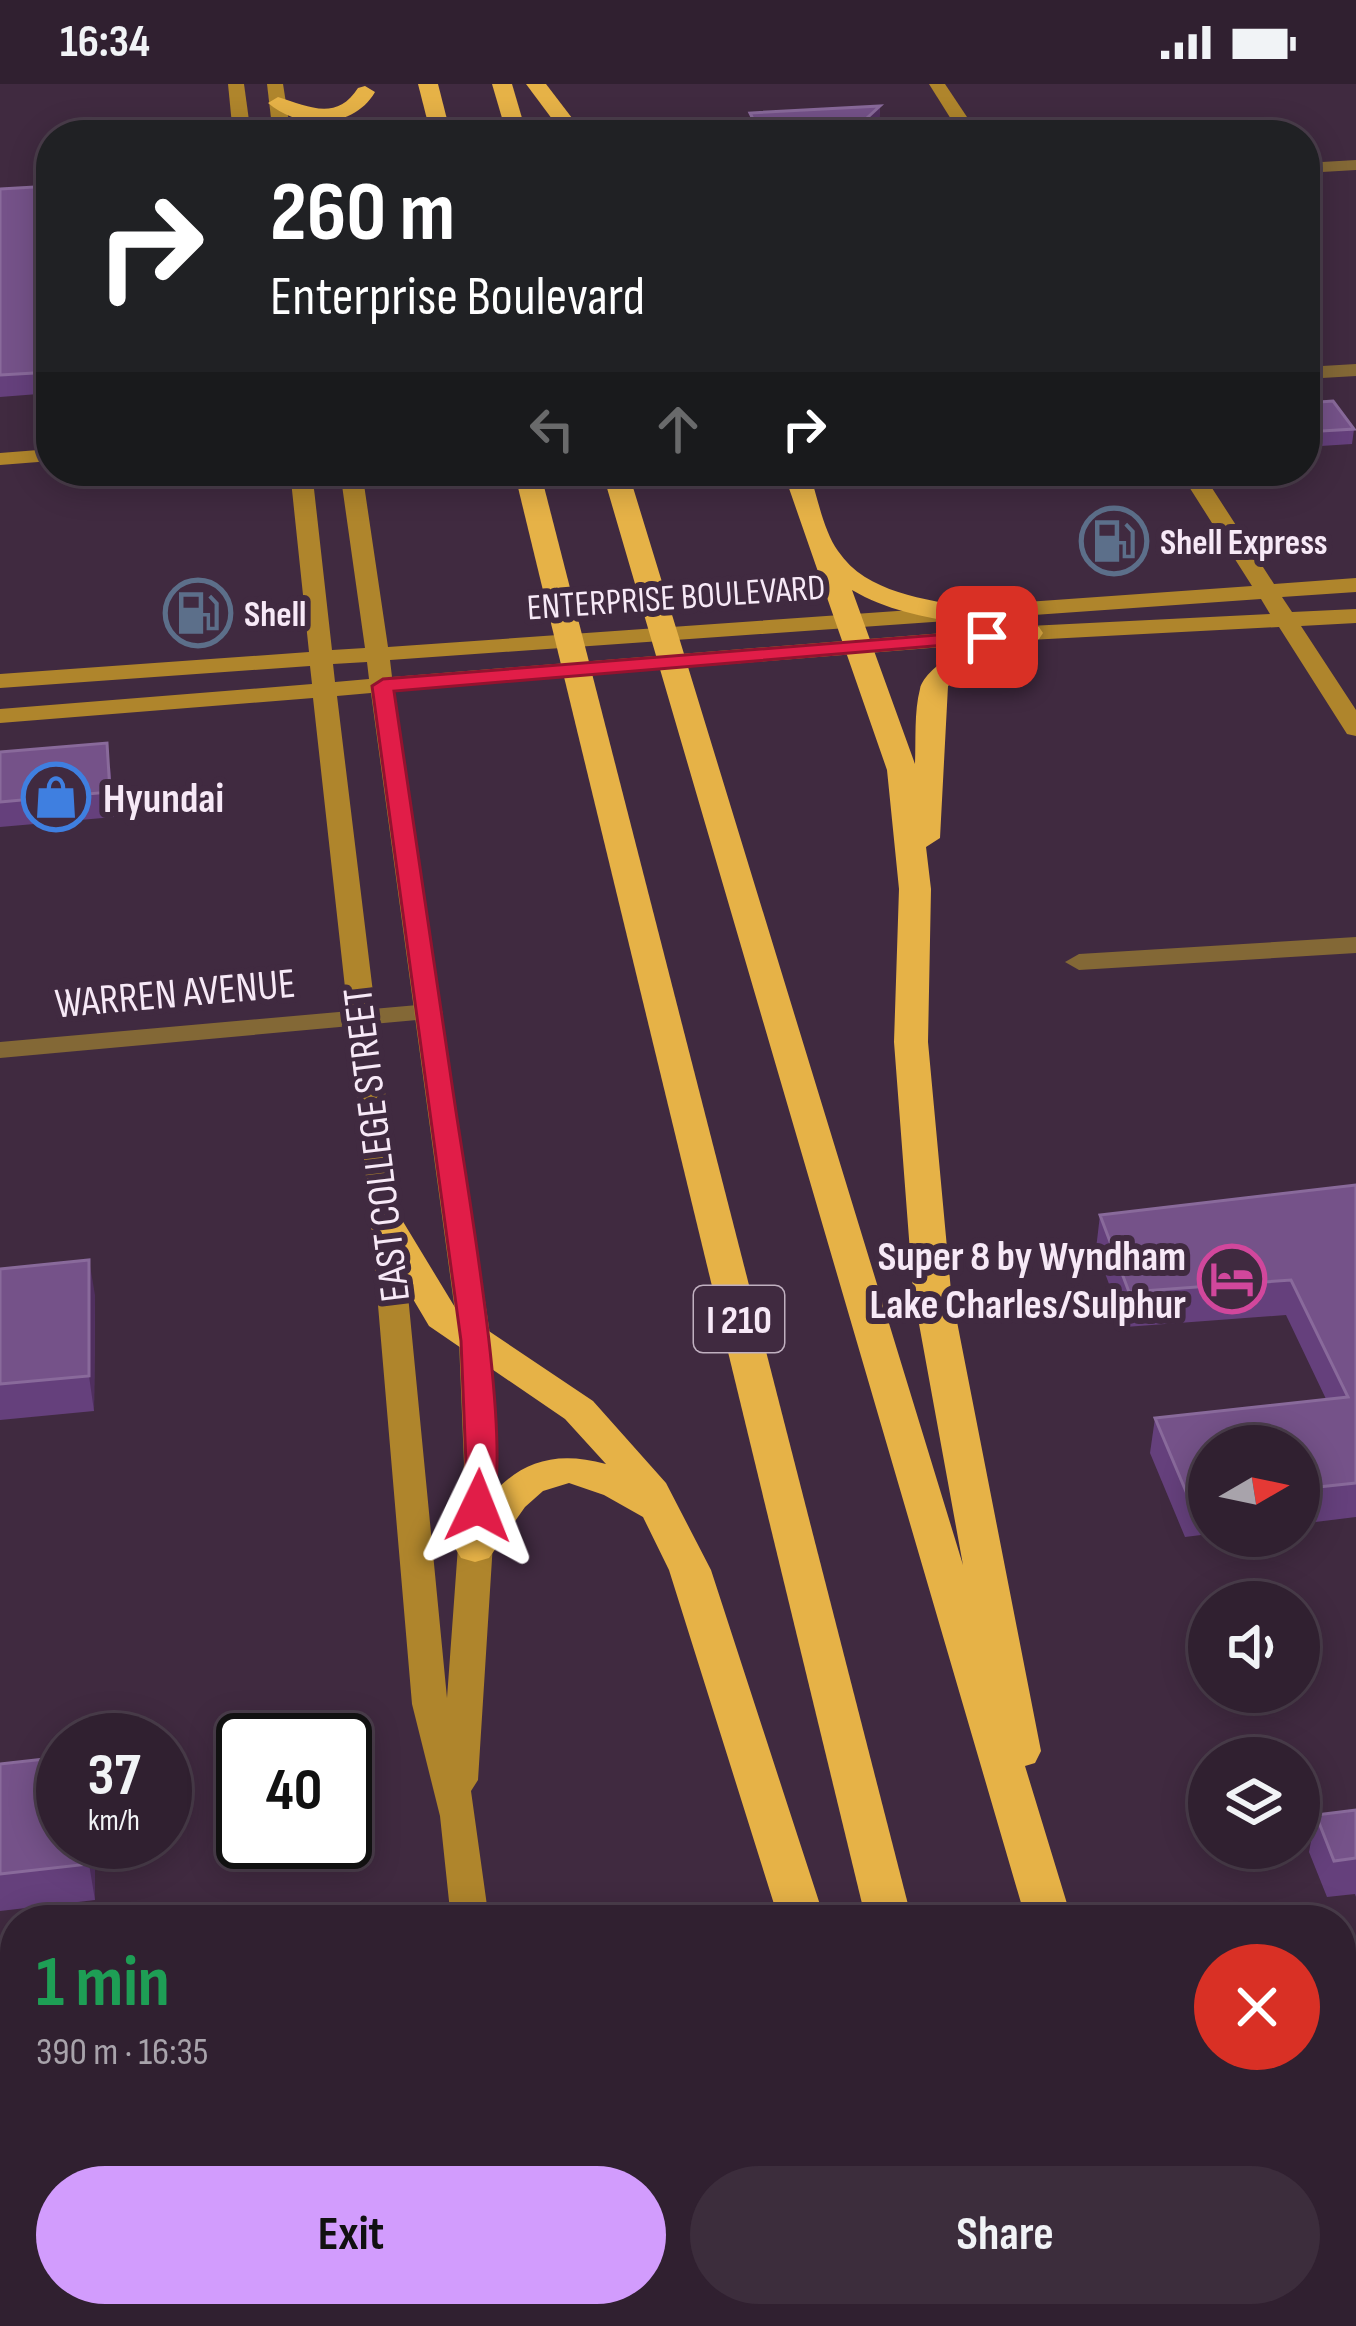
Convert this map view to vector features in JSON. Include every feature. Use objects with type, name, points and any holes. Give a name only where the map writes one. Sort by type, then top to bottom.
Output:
[{"type":"highway","points":[[428,84],[437,120]]},
{"type":"highway","points":[[502,84],[513,120]]},
{"type":"highway","points":[[536,84],[564,120]]},
{"type":"highway","points":[[276,94],[300,115],[328,117],[357,106],[364,88]]},
{"type":"highway","points":[[364,88],[368,117],[364,120]]},
{"type":"highway","name":"I 210","points":[[531,486],[885,1905]]},
{"type":"highway","points":[[619,486],[1045,1905]]},
{"type":"highway","points":[[801,486],[902,770],[915,889],[911,1042],[932,1291],[1047,1905]]},
{"type":"highway","points":[[823,549],[854,583],[869,591],[923,610],[962,615]]},
{"type":"highway","points":[[915,889],[929,816],[929,710],[934,686],[945,670],[965,658],[1029,633]]},
{"type":"highway","points":[[386,1222],[442,1317],[580,1410],[646,1484],[666,1517],[690,1570],[797,1905]]},
{"type":"highway","points":[[475,1548],[496,1510],[525,1481],[545,1469],[577,1469],[618,1483],[666,1517]]},
{"type":"main road","points":[[236,84],[240,120]]},
{"type":"main road","points":[[937,84],[960,120]]},
{"type":"main road","points":[[0,459],[36,457]]},
{"type":"main road","name":"EAST COLLEGE STREET","points":[[303,486],[358,1018],[386,1222],[430,1704],[459,1816],[468,1905]]},
{"type":"main road","name":"EAST COLLEGE STREET","points":[[353,486],[475,1341],[482,1464],[459,1816]]},
{"type":"main road","points":[[1200,486],[1356,729]]},
{"type":"main road","name":"ENTERPRISE BOULEVARD","points":[[0,716],[326,692],[856,635],[962,615],[1356,585]]},
{"type":"main road","name":"ENTERPRISE BOULEVARD","points":[[0,681],[376,652],[1029,633],[1356,616]]},
{"type":"street","points":[[1320,167],[1356,165]]},
{"type":"street","points":[[1320,372],[1356,370]]},
{"type":"street","points":[[1079,962],[1356,945]]},
{"type":"street","name":"WARREN AVENUE","points":[[0,1050],[429,1012]]},
{"type":"building","points":[[880,106],[865,120],[754,120],[750,113]]},
{"type":"building","points":[[36,187],[36,373],[0,375],[0,189]]},
{"type":"building","points":[[1333,401],[1354,429],[1320,431],[1320,402]]},
{"type":"building","points":[[107,743],[110,792],[0,802],[0,752]]},
{"type":"building","points":[[1356,1185],[1356,1483],[1320,1487],[1320,1425],[1188,1425],[1188,1496],[1155,1418],[1348,1397],[1291,1280],[1129,1292],[1100,1215]]},
{"type":"building","points":[[89,1260],[89,1376],[0,1384],[0,1269]]},
{"type":"building","points":[[36,1760],[36,1869],[44,1869],[0,1874],[0,1764]]},
{"type":"building","points":[[1356,1810],[1356,1858],[1334,1861],[1320,1814]]},
{"type":"place","name":"Shell Express","points":[[1114,541]]},
{"type":"place","name":"Shell","points":[[198,613]]},
{"type":"place","name":"Hyundai","points":[[56,797]]},
{"type":"place","name":"Super 8 by Wyndham Lake Charles/Sulphur","points":[[1232,1279]]},
{"type":"route","points":[[478,1506],[482,1464],[475,1341],[383,686],[987,637]]}]
